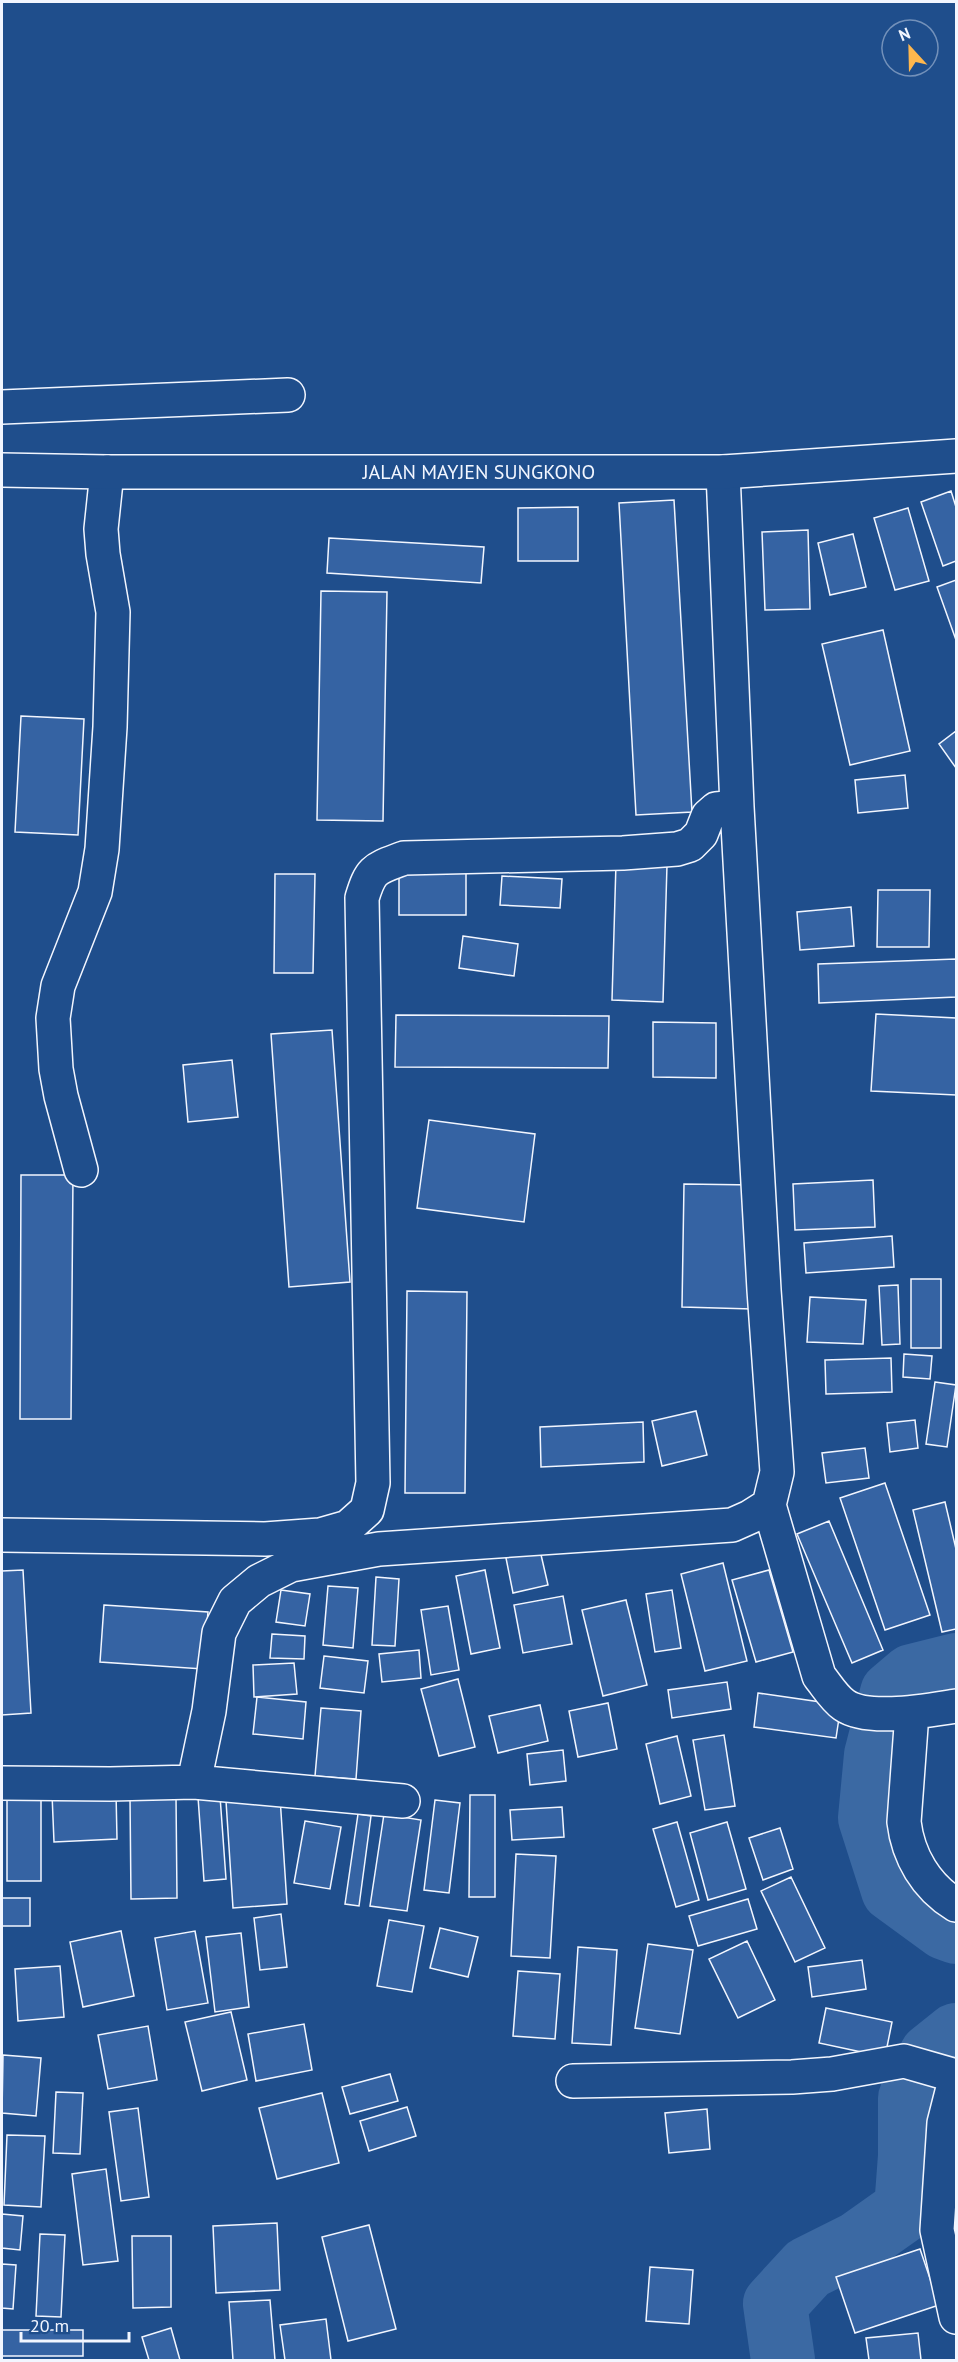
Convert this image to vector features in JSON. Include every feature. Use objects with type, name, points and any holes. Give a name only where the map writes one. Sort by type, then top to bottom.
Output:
[{"type":"street","points":[[2,406],[288,396]]},
{"type":"street","name":"JALAN MAYJEN SUNGKONO","points":[[2,470],[723,472],[957,456]]},
{"type":"street","points":[[81,1170],[59,1087],[53,1018],[58,986],[95,892],[102,849],[110,727],[112,612],[101,529],[107,472]]},
{"type":"street","points":[[723,472],[737,807],[764,1290],[777,1472],[768,1505],[819,1676],[832,1694],[845,1706],[856,1711],[895,1713],[957,1706]]},
{"type":"street","points":[[2,1535],[266,1539],[320,1535],[348,1527],[367,1510],[373,1483],[362,898],[368,877],[381,867],[404,858],[623,853],[677,849],[690,845],[701,834],[708,816],[716,809],[737,807]]},
{"type":"street","points":[[194,1782],[209,1711],[219,1633],[235,1601],[259,1581],[291,1564],[379,1549],[732,1525],[768,1505]]},
{"type":"street","points":[[895,1713],[906,1838],[927,1881],[957,1905]]},
{"type":"street","points":[[2,1783],[194,1782],[403,1801]]},
{"type":"street","points":[[573,2081],[792,2078],[832,2074],[904,2061],[954,2075],[944,2123],[937,2230],[957,2317]]},
{"type":"building","points":[[951,491],[956,507],[956,561],[943,566],[921,502]]},
{"type":"building","points":[[674,500],[692,812],[636,815],[619,503]]},
{"type":"building","points":[[578,507],[578,561],[518,561],[518,508]]},
{"type":"building","points":[[908,508],[929,581],[895,590],[874,518]]},
{"type":"building","points":[[808,530],[810,609],[765,610],[762,532]]},
{"type":"building","points":[[853,534],[866,587],[830,595],[818,543]]},
{"type":"building","points":[[329,538],[484,547],[481,583],[327,573]]},
{"type":"building","points":[[956,580],[956,640],[937,587]]},
{"type":"building","points":[[321,591],[387,592],[383,821],[317,820]]},
{"type":"building","points":[[883,630],[910,751],[850,765],[822,644]]},
{"type":"building","points":[[21,716],[84,719],[78,835],[15,832]]},
{"type":"building","points":[[956,731],[956,768],[939,744]]},
{"type":"building","points":[[905,775],[908,808],[858,813],[855,780]]},
{"type":"building","points":[[616,863],[667,865],[663,1002],[612,1000]]},
{"type":"building","points":[[399,872],[466,872],[466,915],[399,915]]},
{"type":"building","points":[[275,874],[315,874],[313,973],[274,973]]},
{"type":"building","points":[[502,876],[562,879],[560,908],[500,905]]},
{"type":"building","points":[[878,890],[930,890],[929,947],[877,947]]},
{"type":"building","points":[[851,907],[854,946],[800,950],[797,912]]},
{"type":"building","points":[[463,936],[518,944],[514,976],[459,968]]},
{"type":"building","points":[[956,959],[956,997],[819,1003],[818,964]]},
{"type":"building","points":[[876,1014],[956,1018],[956,1095],[871,1091]]},
{"type":"building","points":[[396,1015],[609,1016],[608,1068],[395,1067]]},
{"type":"building","points":[[653,1022],[716,1023],[716,1078],[653,1077]]},
{"type":"building","points":[[332,1030],[350,1282],[289,1287],[271,1034]]},
{"type":"building","points":[[232,1060],[238,1117],[188,1122],[183,1065]]},
{"type":"building","points":[[429,1120],[535,1134],[524,1222],[417,1208]]},
{"type":"building","points":[[21,1175],[73,1175],[71,1419],[20,1419]]},
{"type":"building","points":[[873,1180],[875,1227],[795,1230],[793,1184]]},
{"type":"building","points":[[684,1184],[755,1185],[752,1309],[682,1307]]},
{"type":"building","points":[[892,1236],[894,1267],[806,1273],[804,1243]]},
{"type":"building","points":[[911,1279],[941,1279],[941,1348],[911,1348]]},
{"type":"building","points":[[898,1285],[900,1344],[882,1345],[879,1286]]},
{"type":"building","points":[[407,1291],[467,1292],[465,1493],[405,1493]]},
{"type":"building","points":[[810,1297],[866,1300],[863,1344],[807,1342]]},
{"type":"building","points":[[904,1354],[932,1356],[930,1379],[903,1377]]},
{"type":"building","points":[[891,1358],[892,1392],[826,1394],[825,1360]]},
{"type":"building","points":[[935,1382],[956,1385],[947,1447],[926,1444]]},
{"type":"building","points":[[696,1411],[707,1455],[662,1466],[652,1421]]},
{"type":"building","points":[[915,1420],[918,1448],[890,1452],[887,1423]]},
{"type":"building","points":[[643,1422],[644,1462],[541,1467],[540,1427]]},
{"type":"building","points":[[865,1448],[869,1478],[826,1483],[822,1453]]},
{"type":"building","points":[[885,1483],[930,1615],[885,1630],[840,1498]]},
{"type":"building","points":[[945,1502],[956,1549],[956,1629],[942,1632],[913,1510]]},
{"type":"building","points":[[829,1521],[883,1650],[852,1663],[797,1534]]},
{"type":"building","points":[[539,1546],[548,1585],[513,1593],[505,1553]]},
{"type":"building","points":[[723,1563],[747,1661],[705,1671],[681,1574]]},
{"type":"building","points":[[23,1570],[31,1713],[2,1715],[2,1571]]},
{"type":"building","points":[[485,1570],[500,1648],[471,1654],[456,1576]]},
{"type":"building","points":[[769,1570],[793,1652],[756,1662],[732,1580]]},
{"type":"building","points":[[376,1577],[399,1579],[395,1646],[372,1645]]},
{"type":"building","points":[[328,1586],[358,1588],[353,1648],[323,1645]]},
{"type":"building","points":[[281,1590],[310,1594],[305,1626],[276,1622]]},
{"type":"building","points":[[672,1590],[681,1648],[655,1652],[646,1594]]},
{"type":"building","points":[[563,1596],[572,1644],[523,1653],[514,1605]]},
{"type":"building","points":[[626,1600],[647,1685],[603,1696],[582,1610]]},
{"type":"building","points":[[104,1605],[208,1612],[203,1669],[100,1662]]},
{"type":"building","points":[[448,1606],[459,1670],[431,1675],[421,1610]]},
{"type":"building","points":[[272,1634],[305,1636],[304,1659],[270,1658]]},
{"type":"building","points":[[419,1650],[421,1678],[382,1682],[379,1654]]},
{"type":"building","points":[[324,1656],[368,1661],[364,1693],[320,1688]]},
{"type":"building","points":[[294,1663],[297,1694],[254,1697],[253,1665]]},
{"type":"building","points":[[458,1679],[475,1747],[439,1756],[421,1689]]},
{"type":"building","points":[[727,1682],[731,1709],[672,1718],[668,1690]]},
{"type":"building","points":[[758,1693],[841,1705],[836,1738],[754,1727]]},
{"type":"building","points":[[257,1697],[306,1702],[303,1739],[253,1734]]},
{"type":"building","points":[[608,1703],[617,1749],[578,1757],[569,1711]]},
{"type":"building","points":[[540,1705],[548,1741],[498,1753],[489,1716]]},
{"type":"building","points":[[321,1708],[361,1711],[356,1779],[315,1776]]},
{"type":"building","points":[[724,1735],[735,1806],[705,1810],[693,1740]]},
{"type":"building","points":[[677,1736],[691,1796],[660,1804],[646,1744]]},
{"type":"building","points":[[563,1750],[566,1781],[530,1785],[527,1754]]},
{"type":"building","points":[[116,1792],[117,1839],[54,1842],[52,1794]]},
{"type":"building","points":[[470,1795],[495,1795],[495,1897],[469,1897]]},
{"type":"building","points":[[41,1796],[41,1881],[7,1881],[7,1797]]},
{"type":"building","points":[[176,1796],[177,1898],[131,1899],[130,1797]]},
{"type":"building","points":[[220,1796],[226,1879],[204,1881],[198,1797]]},
{"type":"building","points":[[280,1797],[287,1904],[233,1908],[226,1801]]},
{"type":"building","points":[[435,1800],[460,1803],[449,1893],[424,1890]]},
{"type":"building","points":[[562,1807],[564,1837],[512,1840],[510,1810]]},
{"type":"building","points":[[358,1814],[371,1816],[359,1906],[345,1904]]},
{"type":"building","points":[[384,1814],[421,1820],[407,1911],[370,1906]]},
{"type":"building","points":[[305,1821],[341,1827],[330,1889],[294,1883]]},
{"type":"building","points":[[677,1822],[699,1900],[676,1907],[653,1829]]},
{"type":"building","points":[[727,1822],[746,1889],[708,1900],[690,1833]]},
{"type":"building","points":[[780,1828],[793,1869],[763,1880],[749,1838]]},
{"type":"building","points":[[516,1854],[556,1856],[550,1958],[511,1956]]},
{"type":"building","points":[[791,1877],[825,1948],[795,1962],[761,1891]]},
{"type":"building","points":[[2,1898],[30,1898],[30,1926],[2,1926]]},
{"type":"building","points":[[748,1899],[757,1929],[698,1946],[689,1916]]},
{"type":"building","points":[[281,1914],[287,1967],[260,1970],[254,1918]]},
{"type":"building","points":[[389,1920],[424,1926],[412,1992],[377,1986]]},
{"type":"building","points":[[440,1928],[478,1937],[468,1977],[430,1968]]},
{"type":"building","points":[[121,1931],[134,1996],[83,2007],[70,1942]]},
{"type":"building","points":[[195,1931],[208,2003],[167,2010],[155,1938]]},
{"type":"building","points":[[241,1933],[249,2007],[215,2012],[206,1937]]},
{"type":"building","points":[[747,1941],[775,2000],[738,2018],[709,1959]]},
{"type":"building","points":[[648,1944],[693,1950],[680,2034],[635,2028]]},
{"type":"building","points":[[578,1947],[617,1950],[611,2045],[572,2043]]},
{"type":"building","points":[[862,1960],[866,1989],[812,1997],[808,1967]]},
{"type":"building","points":[[60,1966],[64,2017],[18,2021],[15,1969]]},
{"type":"building","points":[[518,1971],[560,1974],[555,2039],[513,2036]]},
{"type":"building","points":[[826,2008],[892,2022],[885,2057],[819,2043]]},
{"type":"building","points":[[231,2012],[247,2080],[202,2091],[185,2022]]},
{"type":"building","points":[[304,2024],[312,2070],[256,2081],[248,2034]]},
{"type":"building","points":[[148,2026],[157,2080],[108,2089],[98,2035]]},
{"type":"building","points":[[3,2055],[41,2058],[36,2116],[2,2113]]},
{"type":"building","points":[[390,2074],[398,2101],[350,2114],[342,2087]]},
{"type":"building","points":[[56,2092],[83,2093],[80,2154],[53,2153]]},
{"type":"building","points":[[322,2093],[339,2163],[277,2179],[259,2108]]},
{"type":"building","points":[[407,2107],[416,2136],[369,2151],[360,2121]]},
{"type":"building","points":[[138,2108],[149,2197],[121,2201],[109,2112]]},
{"type":"building","points":[[707,2109],[710,2149],[669,2153],[665,2113]]},
{"type":"building","points":[[7,2135],[45,2136],[41,2207],[4,2205]]},
{"type":"building","points":[[106,2169],[118,2261],[83,2265],[72,2174]]},
{"type":"building","points":[[2,2214],[23,2216],[20,2250],[2,2248]]},
{"type":"building","points":[[277,2223],[280,2290],[216,2293],[213,2226]]},
{"type":"building","points":[[369,2225],[396,2329],[348,2341],[322,2237]]},
{"type":"building","points":[[40,2234],[65,2235],[61,2317],[36,2316]]},
{"type":"building","points":[[132,2236],[171,2236],[171,2307],[133,2308]]},
{"type":"building","points":[[920,2249],[939,2305],[855,2333],[836,2277]]},
{"type":"building","points":[[2,2264],[16,2265],[13,2309],[2,2308]]},
{"type":"building","points":[[650,2267],[693,2270],[689,2324],[646,2321]]},
{"type":"building","points":[[270,2300],[275,2360],[233,2360],[229,2302]]},
{"type":"building","points":[[326,2319],[331,2360],[285,2360],[280,2325]]},
{"type":"building","points":[[171,2328],[180,2360],[149,2360],[142,2337]]},
{"type":"building","points":[[2,2330],[83,2330],[83,2356],[2,2356]]},
{"type":"building","points":[[918,2333],[921,2360],[869,2360],[866,2338]]},
{"type":"waterway","points":[[956,1665],[912,1676],[892,1693],[876,1755],[870,1818],[893,1890],[945,1928],[956,1932]]},
{"type":"waterway","points":[[783,2360],[775,2304],[808,2268],[858,2243],[906,2209],[910,2156],[910,2098],[931,2055],[956,2035]]}]
